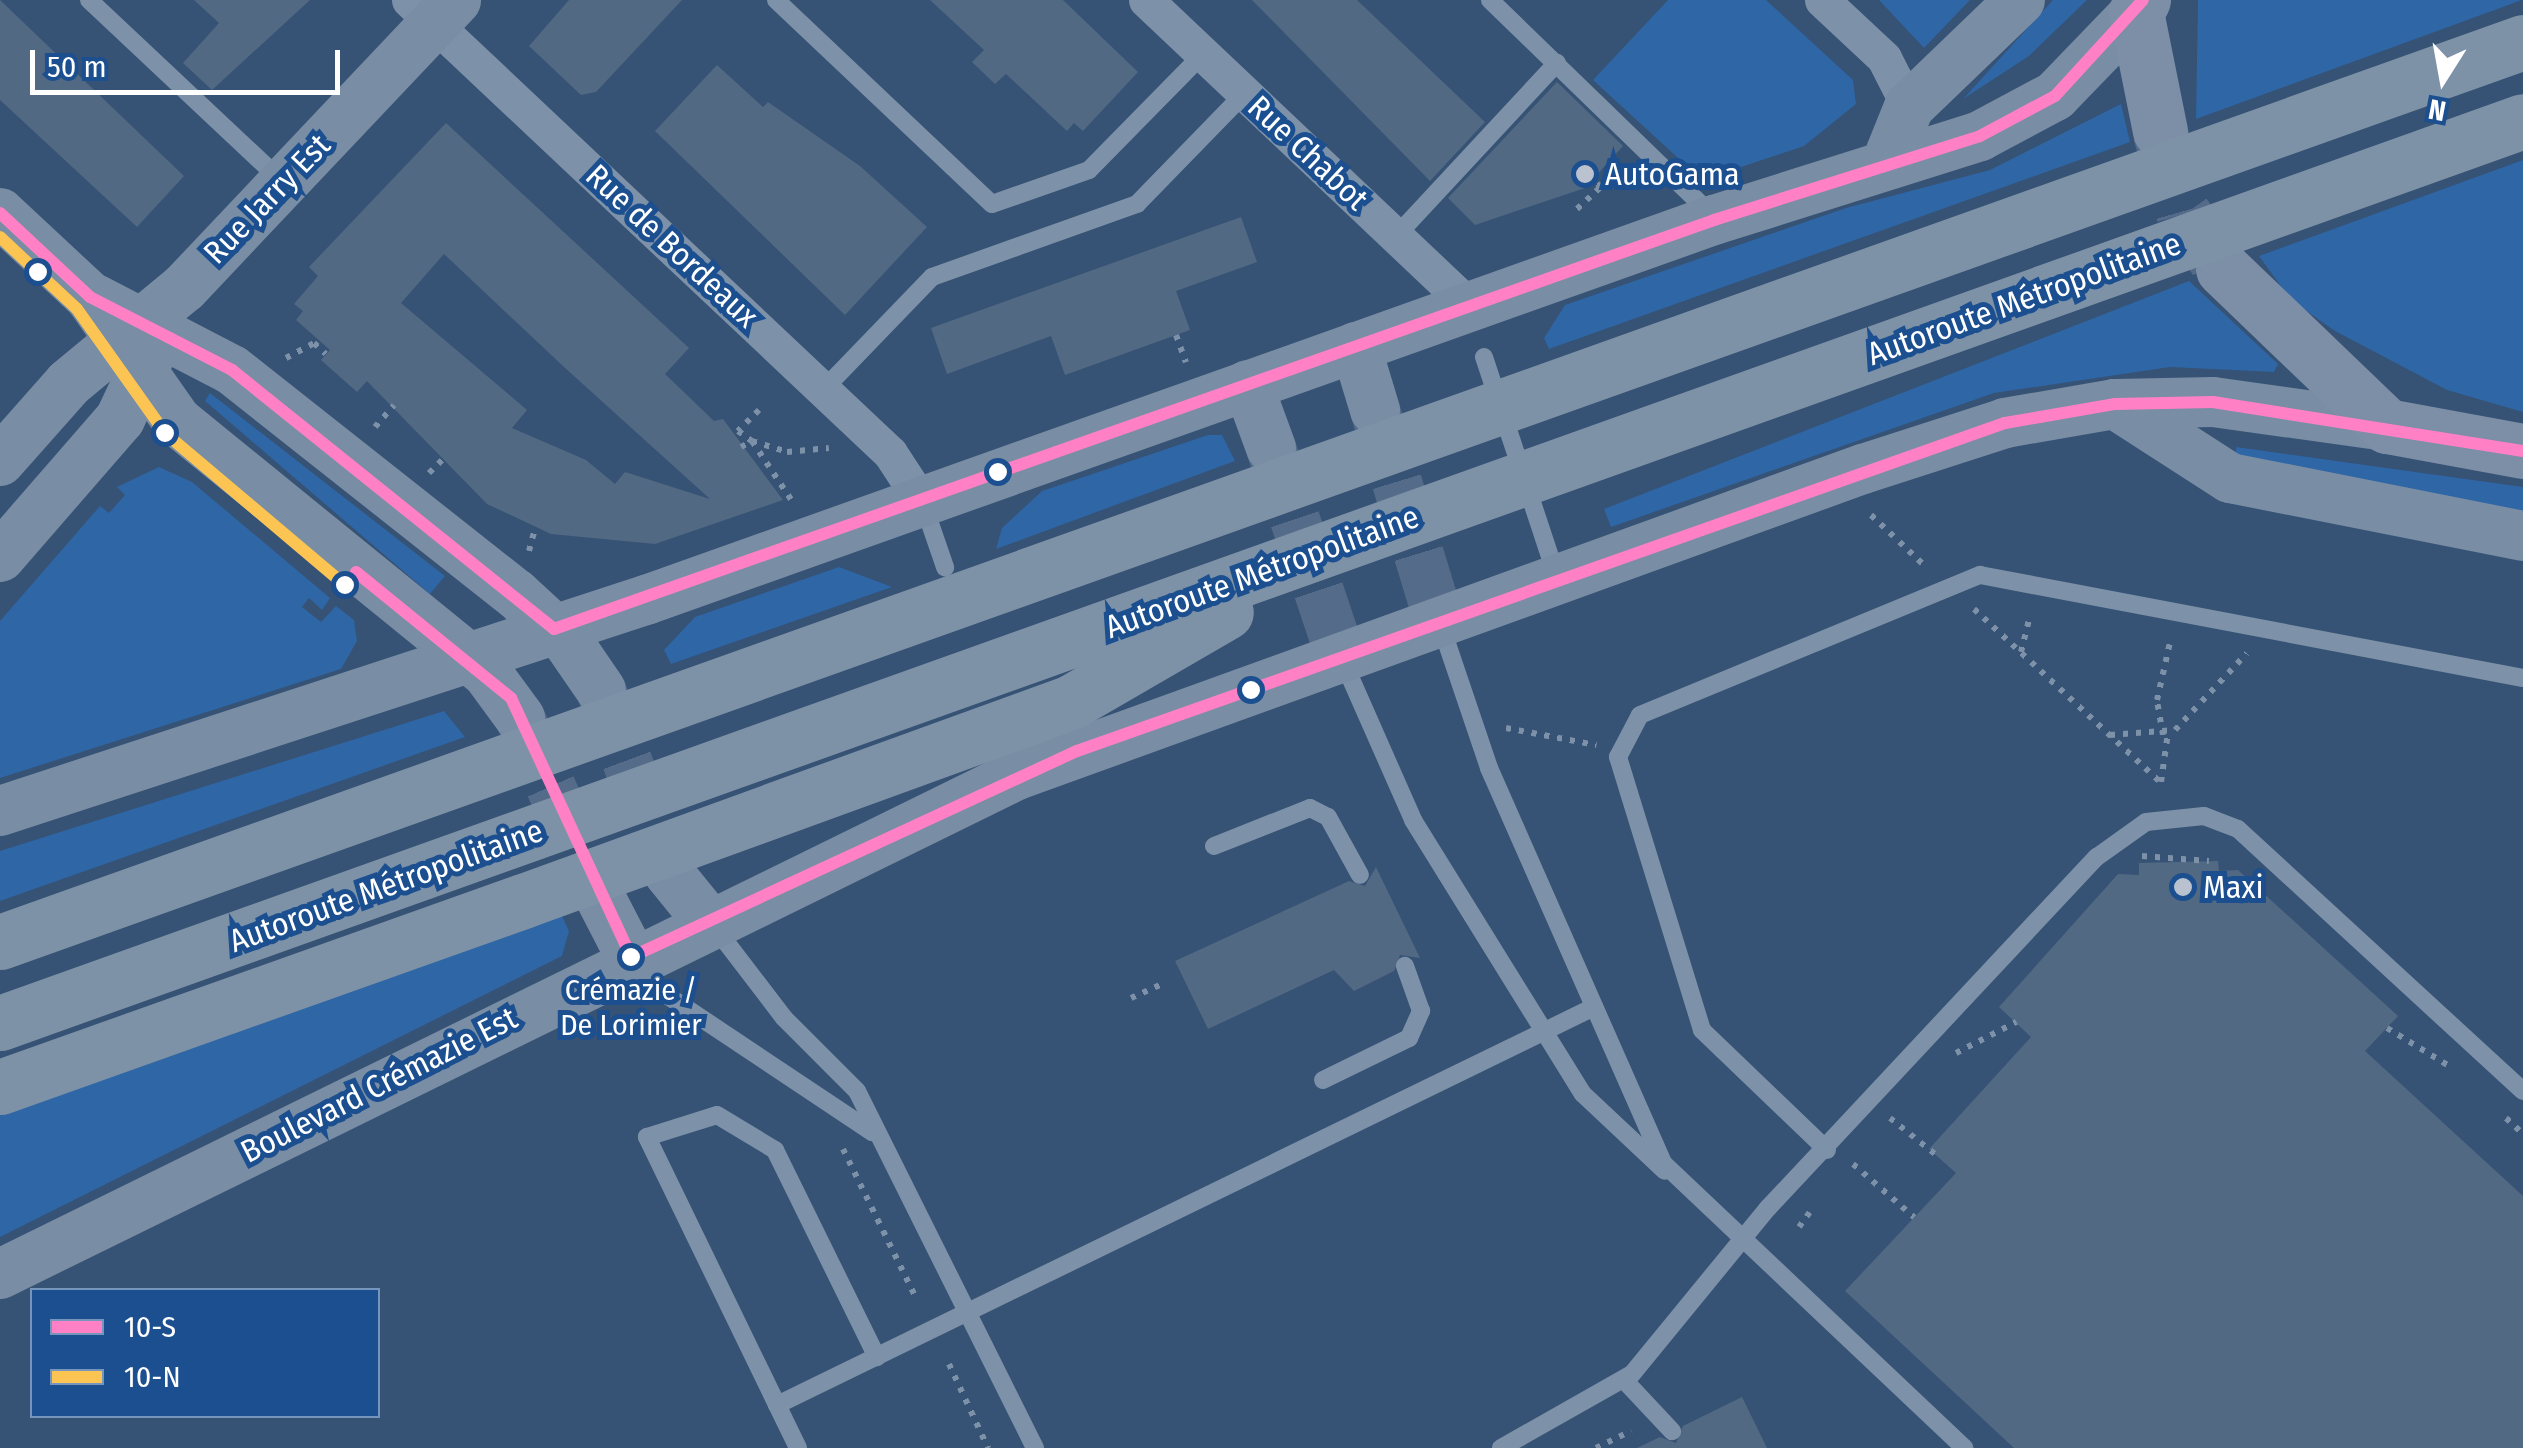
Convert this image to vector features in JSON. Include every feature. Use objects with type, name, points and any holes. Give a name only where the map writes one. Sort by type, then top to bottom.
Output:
[{"type":"highway","points":[[0,942],[2523,42]]},
{"type":"highway","name":"Autoroute Métropolitaine","points":[[0,1023],[2523,120]]},
{"type":"highway","points":[[0,1087],[1071,702],[1352,540]]},
{"type":"main road","points":[[1886,164],[1909,107],[2020,0]]},
{"type":"main road","points":[[2139,6],[2160,132]]},
{"type":"main road","points":[[0,811],[554,629],[2036,109],[2139,6]]},
{"type":"main road","name":"Rue Jarry Est","points":[[0,460],[141,342],[184,288],[284,182],[433,8]]},
{"type":"main road","points":[[0,213],[141,342],[177,421],[468,658],[520,718]]},
{"type":"main road","points":[[2223,269],[2387,426]]},
{"type":"main road","name":"Rue Jarry Est","points":[[0,557],[120,419],[141,342]]},
{"type":"main road","points":[[141,342],[232,370],[554,629],[600,690]]},
{"type":"main road","points":[[1356,347],[1375,410]]},
{"type":"main road","points":[[1248,385],[1270,448]]},
{"type":"main road","name":"Boulevard Crémazie Est","points":[[0,1274],[1012,763],[1436,612],[1558,579],[1986,428],[2115,404],[2228,403],[2523,451]]},
{"type":"main road","points":[[2115,404],[2230,478],[2523,536]]},
{"type":"main road","points":[[668,872],[707,920]]},
{"type":"main road","points":[[600,897],[631,957]]},
{"type":"street","name":"Rue Chabot","points":[[1146,0],[1470,306]]},
{"type":"street","points":[[1822,0],[1884,58],[1909,107]]},
{"type":"street","name":"Rue de Bordeaux","points":[[433,8],[902,466],[922,502]]},
{"type":"lane","points":[[89,0],[284,182]]},
{"type":"lane","points":[[776,0],[992,204],[1090,170],[1204,54]]},
{"type":"lane","points":[[1490,0],[1714,220]]},
{"type":"lane","points":[[1396,235],[1558,63]]},
{"type":"lane","points":[[823,390],[932,277],[1137,204],[1245,93]]},
{"type":"lane","points":[[1484,357],[1558,579]]},
{"type":"lane","points":[[922,502],[945,567]]},
{"type":"lane","points":[[1826,1150],[1708,1042],[1617,747],[1629,724],[1658,706],[1969,576],[2523,678]]},
{"type":"lane","points":[[1436,612],[1489,768],[1673,1177]]},
{"type":"lane","points":[[1338,648],[1413,820],[1544,1031],[1613,1130],[1673,1177],[1964,1448]]},
{"type":"lane","points":[[1214,846],[1310,808],[1328,816],[1360,876]]},
{"type":"lane","points":[[1501,1448],[1624,1381],[1739,1240],[2097,858],[2170,816],[2238,829],[2523,1091]]},
{"type":"lane","points":[[707,920],[784,1018],[850,1083],[1035,1448]]},
{"type":"lane","points":[[631,957],[656,988],[832,1098],[887,1150]]},
{"type":"lane","points":[[1323,1080],[1410,1038],[1421,1011],[1404,966]]},
{"type":"lane","points":[[778,1405],[1594,1007]]},
{"type":"lane","points":[[798,1448],[647,1137],[717,1114],[775,1150],[877,1356]]},
{"type":"lane","points":[[1624,1381],[1672,1431]]},
{"type":"path","points":[[1577,209],[1630,161]]},
{"type":"path","points":[[1595,176],[1604,185]]},
{"type":"path","points":[[1176,334],[1189,370]]},
{"type":"path","points":[[280,361],[314,343],[326,354]]},
{"type":"path","points":[[370,433],[394,405]]},
{"type":"path","points":[[759,410],[738,431],[800,510]]},
{"type":"path","points":[[748,447],[786,452],[835,447]]},
{"type":"path","points":[[426,476],[446,456]]},
{"type":"path","points":[[1882,527],[1926,566]]},
{"type":"path","points":[[528,557],[535,528]]},
{"type":"path","points":[[1966,602],[2160,783],[2165,668]]},
{"type":"path","points":[[2021,652],[2032,607]]},
{"type":"path","points":[[2108,734],[2165,734],[2252,648]]},
{"type":"path","points":[[1501,729],[1617,747]]},
{"type":"path","points":[[2151,862],[2179,858],[2209,861]]},
{"type":"path","points":[[1131,998],[1164,983]]},
{"type":"path","points":[[1946,1062],[2016,1022]]},
{"type":"path","points":[[2386,1028],[2462,1078]]},
{"type":"path","points":[[1880,1134],[1903,1109]]},
{"type":"path","points":[[2498,1112],[2523,1134]]},
{"type":"path","points":[[1891,1122],[1935,1154]]},
{"type":"path","points":[[1842,1176],[1856,1161],[1914,1217]]},
{"type":"path","points":[[1799,1227],[1820,1200]]},
{"type":"path","points":[[949,1364],[988,1448]]},
{"type":"path","points":[[1603,1430],[1608,1442]]},
{"type":"path","points":[[1596,1448],[1622,1436]]},
{"type":"shaded area","points":[[1668,0],[1766,0],[1853,80],[1856,104],[1804,146],[1702,180],[1593,80]]},
{"type":"shaded area","points":[[1879,0],[1970,0],[1924,48]]},
{"type":"shaded area","points":[[2053,0],[2087,0],[2029,56],[1963,99]]},
{"type":"shaded area","points":[[2198,0],[2522,0],[2196,119]]},
{"type":"shaded area","points":[[2121,104],[2130,142],[1549,349],[1544,338],[1565,305],[1846,208],[1990,170]]},
{"type":"shaded area","points":[[2523,160],[2523,412],[2447,390],[2335,331],[2291,300],[2259,256]]},
{"type":"shaded area","points":[[2189,281],[2278,364],[2274,372],[2170,367],[1994,393],[1611,527],[1604,509]]},
{"type":"shaded area","points":[[210,393],[445,576],[430,594],[205,401]]},
{"type":"shaded area","points":[[1208,435],[1222,435],[1235,461],[996,549],[1002,528],[1042,491]]},
{"type":"shaded area","points":[[2236,447],[2523,487],[2523,514],[2236,455]]},
{"type":"shaded area","points":[[159,467],[192,482],[330,598],[322,610],[309,598],[302,607],[321,622],[336,606],[354,620],[357,641],[341,669],[0,778],[0,621],[100,506],[109,513],[125,495],[117,487]]},
{"type":"shaded area","points":[[839,567],[892,587],[671,664],[664,650],[695,617]]},
{"type":"shaded area","points":[[444,711],[465,737],[0,901],[0,851]]},
{"type":"shaded area","points":[[560,912],[569,931],[562,956],[0,1237],[0,1111]]},
{"type":"building","points":[[0,0],[184,176],[137,227],[0,100]]},
{"type":"building","points":[[194,0],[310,0],[212,90],[183,63],[219,23]]},
{"type":"building","points":[[569,0],[682,0],[596,92],[581,95],[529,46]]},
{"type":"building","points":[[930,0],[1063,0],[1138,72],[1083,131],[1074,123],[1067,131],[1006,74],[995,84],[972,62],[984,50]]},
{"type":"building","points":[[1252,0],[1357,0],[1485,122],[1430,181]]},
{"type":"building","points":[[717,65],[763,107],[768,102],[860,166],[927,227],[845,315],[655,131]]},
{"type":"building","points":[[1557,82],[1623,146],[1585,188],[1475,225],[1448,198]]},
{"type":"building","points":[[446,123],[689,348],[665,374],[714,421],[723,419],[783,500],[655,544],[551,534],[487,504],[367,381],[357,392],[321,360],[330,350],[296,320],[303,311],[294,304],[318,276],[309,267]],"holes":[[[444,254],[710,499],[625,472],[615,484],[586,460],[512,428],[527,410],[401,303]]]},
{"type":"building","points":[[1241,217],[1257,262],[1176,291],[1190,330],[1065,375],[1051,336],[947,374],[931,328]]},
{"type":"building","points":[[2218,861],[2219,871],[2238,870],[2398,1016],[2365,1051],[2523,1196],[2523,1448],[2014,1448],[1845,1291],[1956,1173],[1929,1149],[2031,1037],[1999,1007],[2118,874],[2139,875],[2139,863]]},
{"type":"building","points":[[1376,867],[1420,958],[1400,955],[1394,971],[1354,991],[1334,970],[1208,1029],[1175,961],[1349,881],[1365,886]]},
{"type":"building","points":[[1742,1397],[1767,1448],[1637,1448],[1660,1437],[1676,1443],[1683,1426]]},
{"type":"tunnel","points":[[2160,131],[2184,214],[2223,269]]},
{"type":"tunnel","points":[[1375,410],[1433,601]]},
{"type":"tunnel","points":[[1271,448],[1334,636]]},
{"type":"tunnel","points":[[601,690],[668,872]]},
{"type":"tunnel","points":[[520,718],[600,897]]},
{"type":"transit line","name":"10-S","points":[[0,213],[90,297],[232,370],[554,629],[1714,220],[1980,136],[2055,96],[2143,0]]},
{"type":"transit line","name":"10-N","points":[[0,237],[77,309],[165,433],[345,585]]},
{"type":"transit line","name":"10-S","points":[[356,572],[511,698],[631,957],[1077,751],[2005,423],[2115,404],[2213,402],[2523,451]]},
{"type":"place","name":"AutoGama","points":[[1585,174]]},
{"type":"place","name":"Maxi","points":[[2183,887]]},
{"type":"place","name":"Crémazie / De Lorimier","points":[[631,957]]}]
